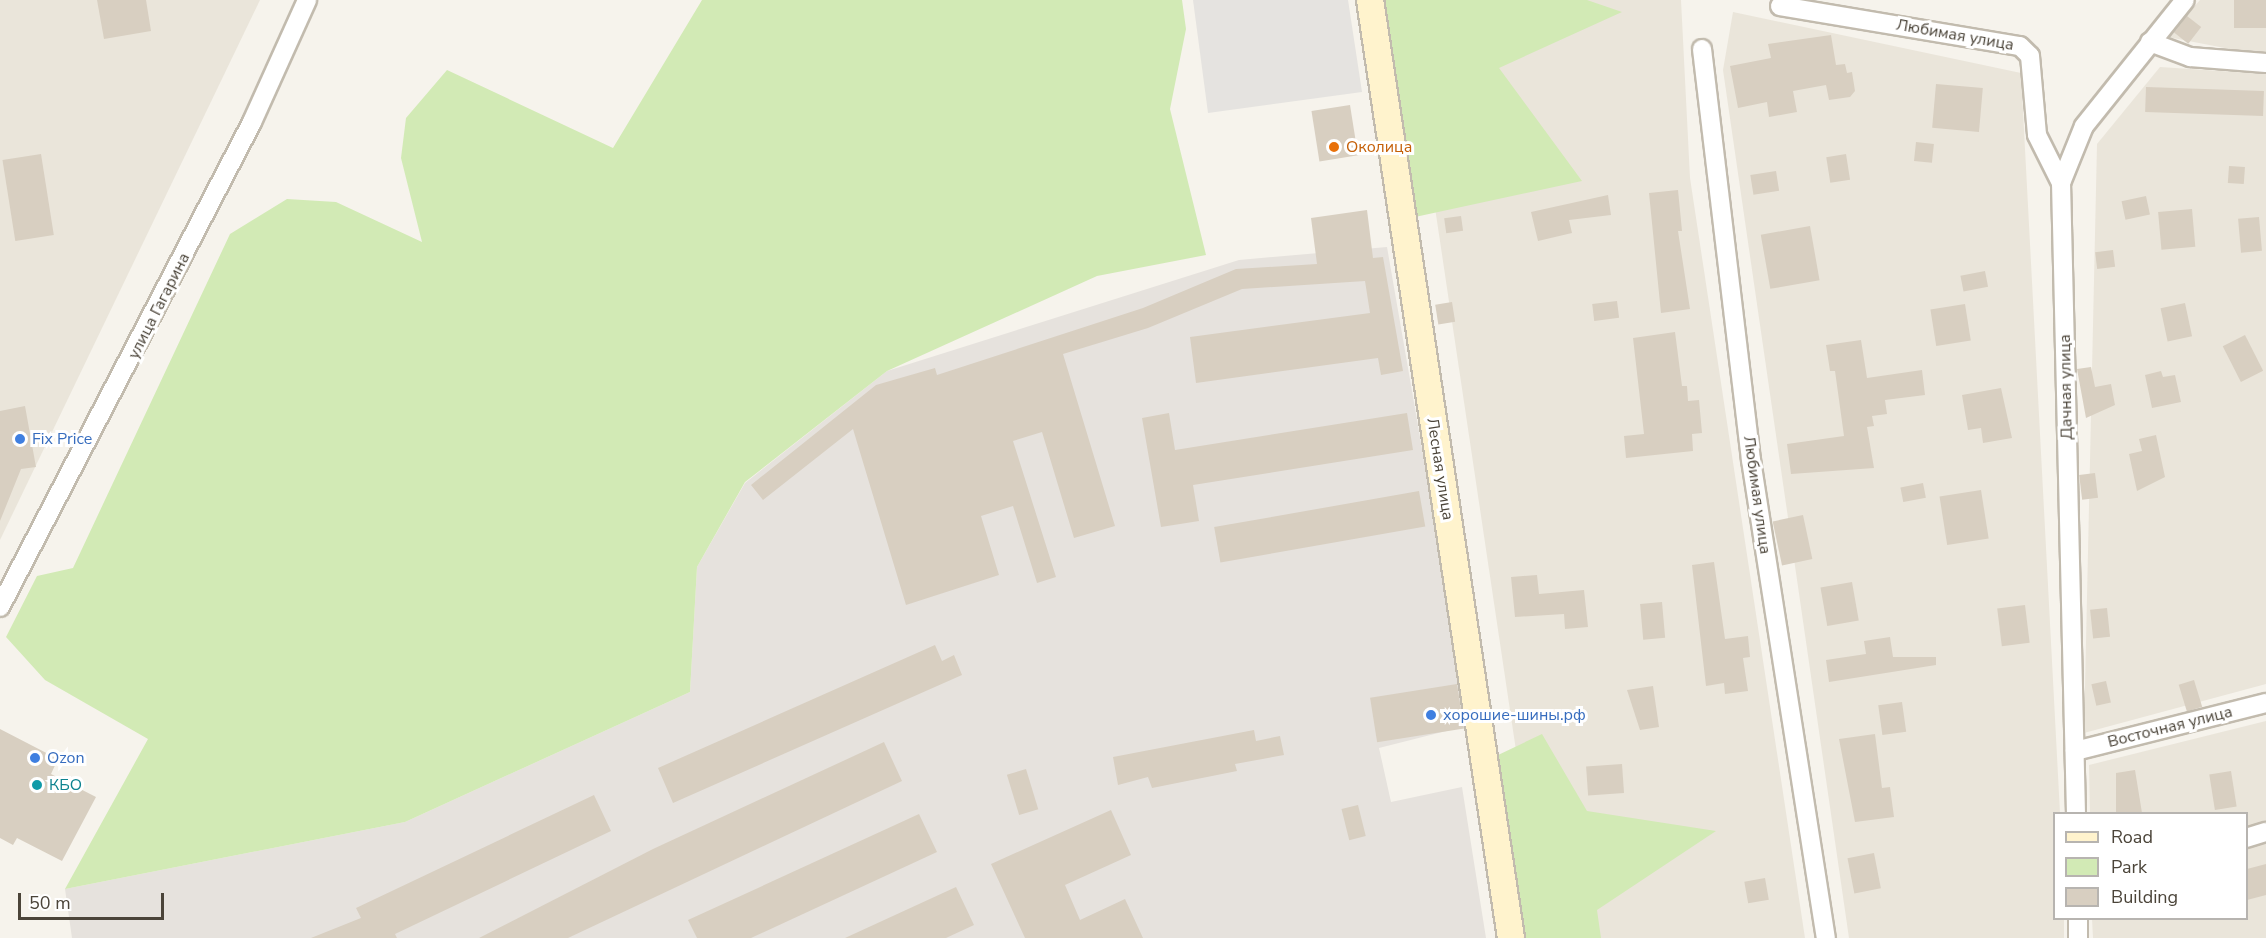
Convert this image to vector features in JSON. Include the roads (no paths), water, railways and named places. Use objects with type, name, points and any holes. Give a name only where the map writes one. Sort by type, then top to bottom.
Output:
[{"type":"main road","name":"Лесная улица","points":[[1370,0],[1511,938]]},
{"type":"street","name":"улица Гагарина","points":[[0,607],[247,133],[307,0]]},
{"type":"street","name":"Дачная улица","points":[[2076,812],[2061,183],[2084,126],[2185,0]]},
{"type":"street","name":"Любимая улица","points":[[1780,6],[2020,46],[2030,56],[2037,135],[2061,183]]},
{"type":"street","points":[[2151,42],[2190,57],[2266,63]]},
{"type":"street","name":"Любимая улица","points":[[1702,49],[1751,460],[1826,938]]},
{"type":"street","name":"Восточная улица","points":[[2075,751],[2266,703]]},
{"type":"street","points":[[2248,838],[2266,832]]},
{"type":"street","points":[[2078,920],[2078,938]]},
{"type":"place","name":"Околица","points":[[1334,147]]},
{"type":"place","name":"Fix Price","points":[[20,439]]},
{"type":"place","name":"хорошие-шины.рф","points":[[1431,715]]},
{"type":"place","name":"Ozon","points":[[35,758]]},
{"type":"place","name":"КБО","points":[[37,785]]}]
